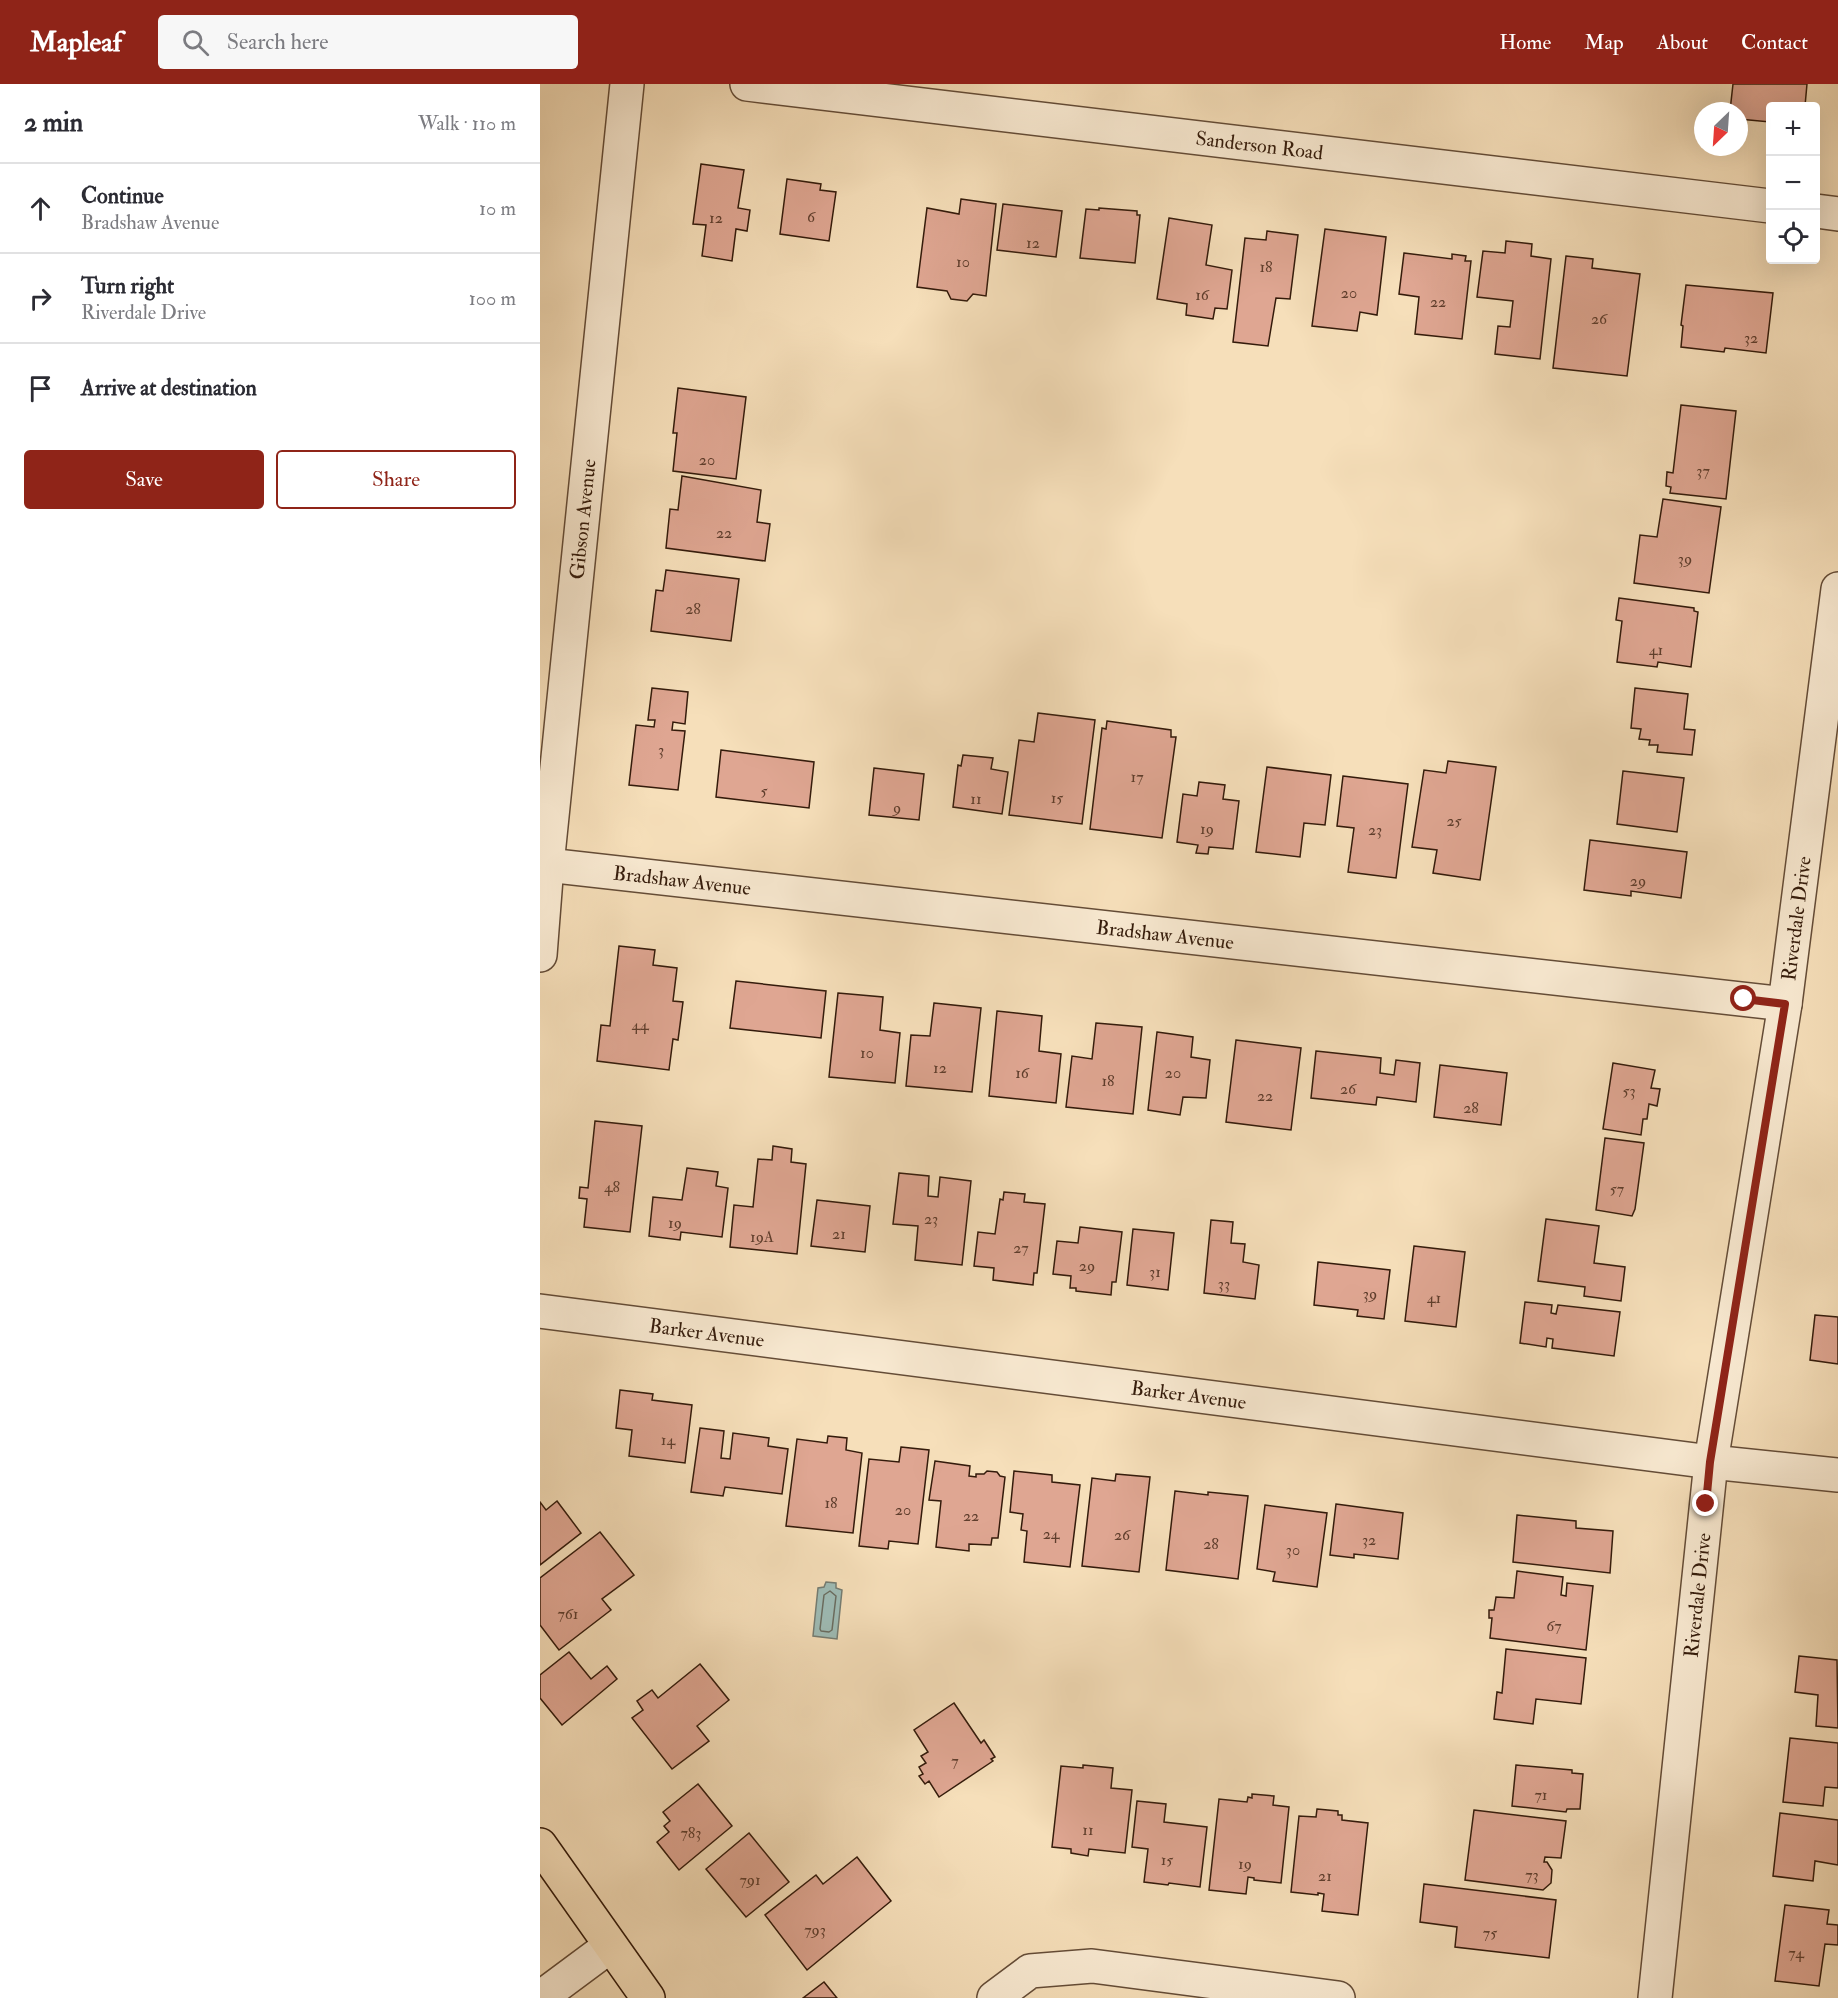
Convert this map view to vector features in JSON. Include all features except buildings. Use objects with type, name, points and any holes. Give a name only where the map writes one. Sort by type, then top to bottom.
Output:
[{"type":"main road","points":[[540,1845],[648,1998]]},
{"type":"street","name":"Gibson Avenue","points":[[540,955],[547,865],[627,84]]},
{"type":"street","name":"Sanderson Road","points":[[747,84],[1766,206]]},
{"type":"street","points":[[1820,211],[1838,213]]},
{"type":"street","name":"Riverdale Drive","points":[[1655,1998],[1710,1462],[1785,1004],[1838,589]]},
{"type":"street","name":"Bradshaw Avenue","points":[[547,865],[1785,1004]]},
{"type":"street","name":"Barker Avenue","points":[[540,1311],[1710,1462],[1838,1476]]},
{"type":"street","points":[[540,1998],[610,1946]]},
{"type":"street","points":[[994,1998],[1030,1971],[1092,1966],[1338,1998]]},
{"type":"water","points":[[826,1582],[836,1583],[836,1588],[842,1590],[837,1639],[813,1636],[818,1588],[824,1587]]},
{"type":"route","points":[[1706,1504],[1710,1462],[1785,1004],[1744,999]]}]
